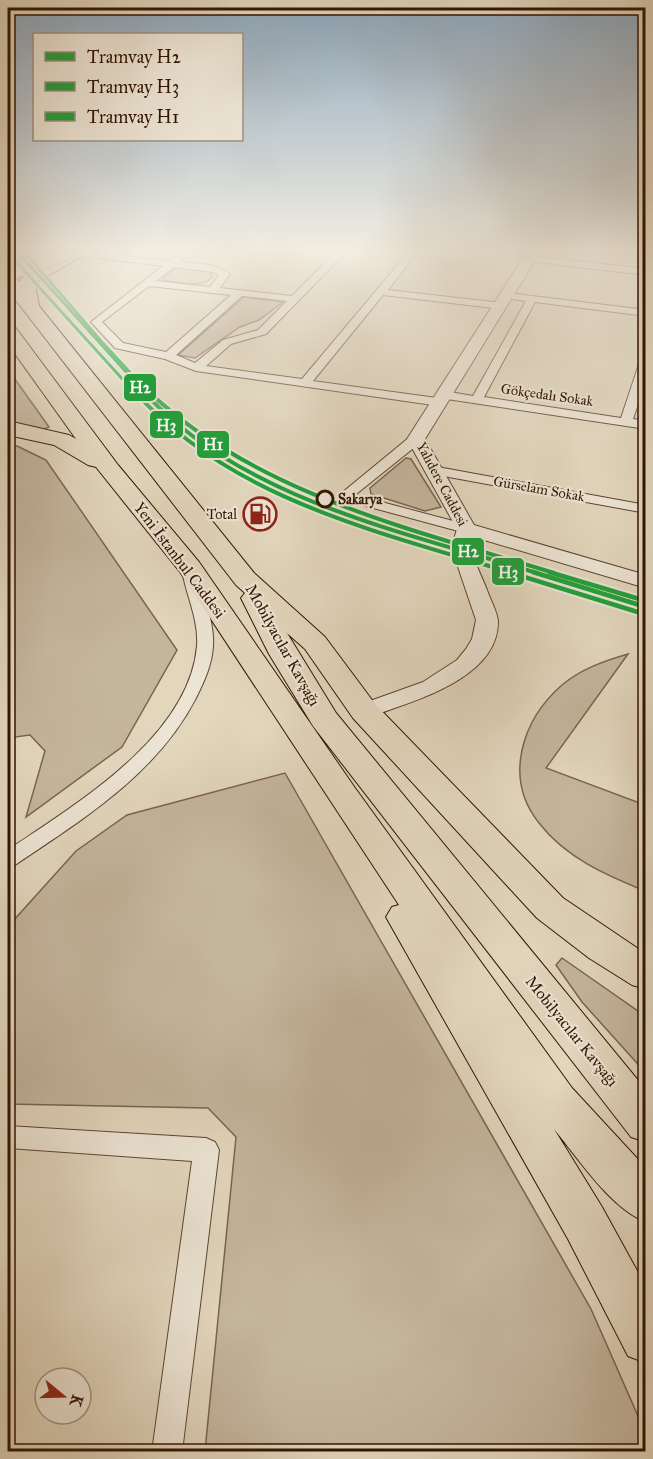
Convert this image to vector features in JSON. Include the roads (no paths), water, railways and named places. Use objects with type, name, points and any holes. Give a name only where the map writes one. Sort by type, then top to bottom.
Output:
[{"type":"highway","points":[[39,317],[245,579]]},
{"type":"highway","points":[[9,334],[12,362],[9,367]]},
{"type":"highway","name":"Yeni İstanbul Caddesi","points":[[9,334],[110,470],[189,568],[343,796]]},
{"type":"highway","points":[[8,429],[61,440],[110,470]]},
{"type":"highway","name":"Mobilyacılar Kavşağı","points":[[245,579],[315,643],[364,711],[550,908],[645,974]]},
{"type":"highway","name":"Mobilyacılar Kavşağı","points":[[245,579],[284,654],[324,719],[645,1123]]},
{"type":"highway","points":[[343,796],[557,1101],[610,1164],[645,1200]]},
{"type":"highway","points":[[343,796],[395,900],[585,1223],[645,1338]]},
{"type":"street","name":"Gökçedalı Sokak","points":[[102,317],[96,322],[120,345],[129,350],[168,356],[196,368],[442,399],[477,400],[645,425]]},
{"type":"street","points":[[168,356],[213,317]]},
{"type":"street","points":[[196,368],[227,342],[262,332],[277,317]]},
{"type":"street","points":[[305,383],[360,317]]},
{"type":"street","name":"Yalıdere Caddesi","points":[[364,711],[431,687],[465,665],[483,639],[487,620],[462,546],[467,530],[416,439],[495,317]]},
{"type":"street","points":[[477,400],[522,317]]},
{"type":"street","points":[[626,422],[645,361]]},
{"type":"street","points":[[416,439],[345,496],[645,582]]},
{"type":"street","name":"Gürselam Sokak","points":[[432,470],[645,508]]},
{"type":"street","points":[[8,860],[116,783],[144,758],[179,716],[198,676],[205,641],[191,586],[189,568]]},
{"type":"street","points":[[8,1137],[206,1150],[167,1452]]},
{"type":"tram line","name":"H3","points":[[66,317],[157,417],[192,446],[228,469],[293,501],[360,526],[644,614]]},
{"type":"tram line","name":"H2","points":[[76,317],[162,412],[197,440],[232,463],[296,494],[363,519],[646,607]]},
{"type":"tram line","name":"H1","points":[[81,317],[141,385],[163,406],[211,443],[264,473],[349,508],[646,601]]},
{"type":"place","name":"Sakarya","points":[[325,499]]},
{"type":"place","name":"Total","points":[[260,514]]}]
